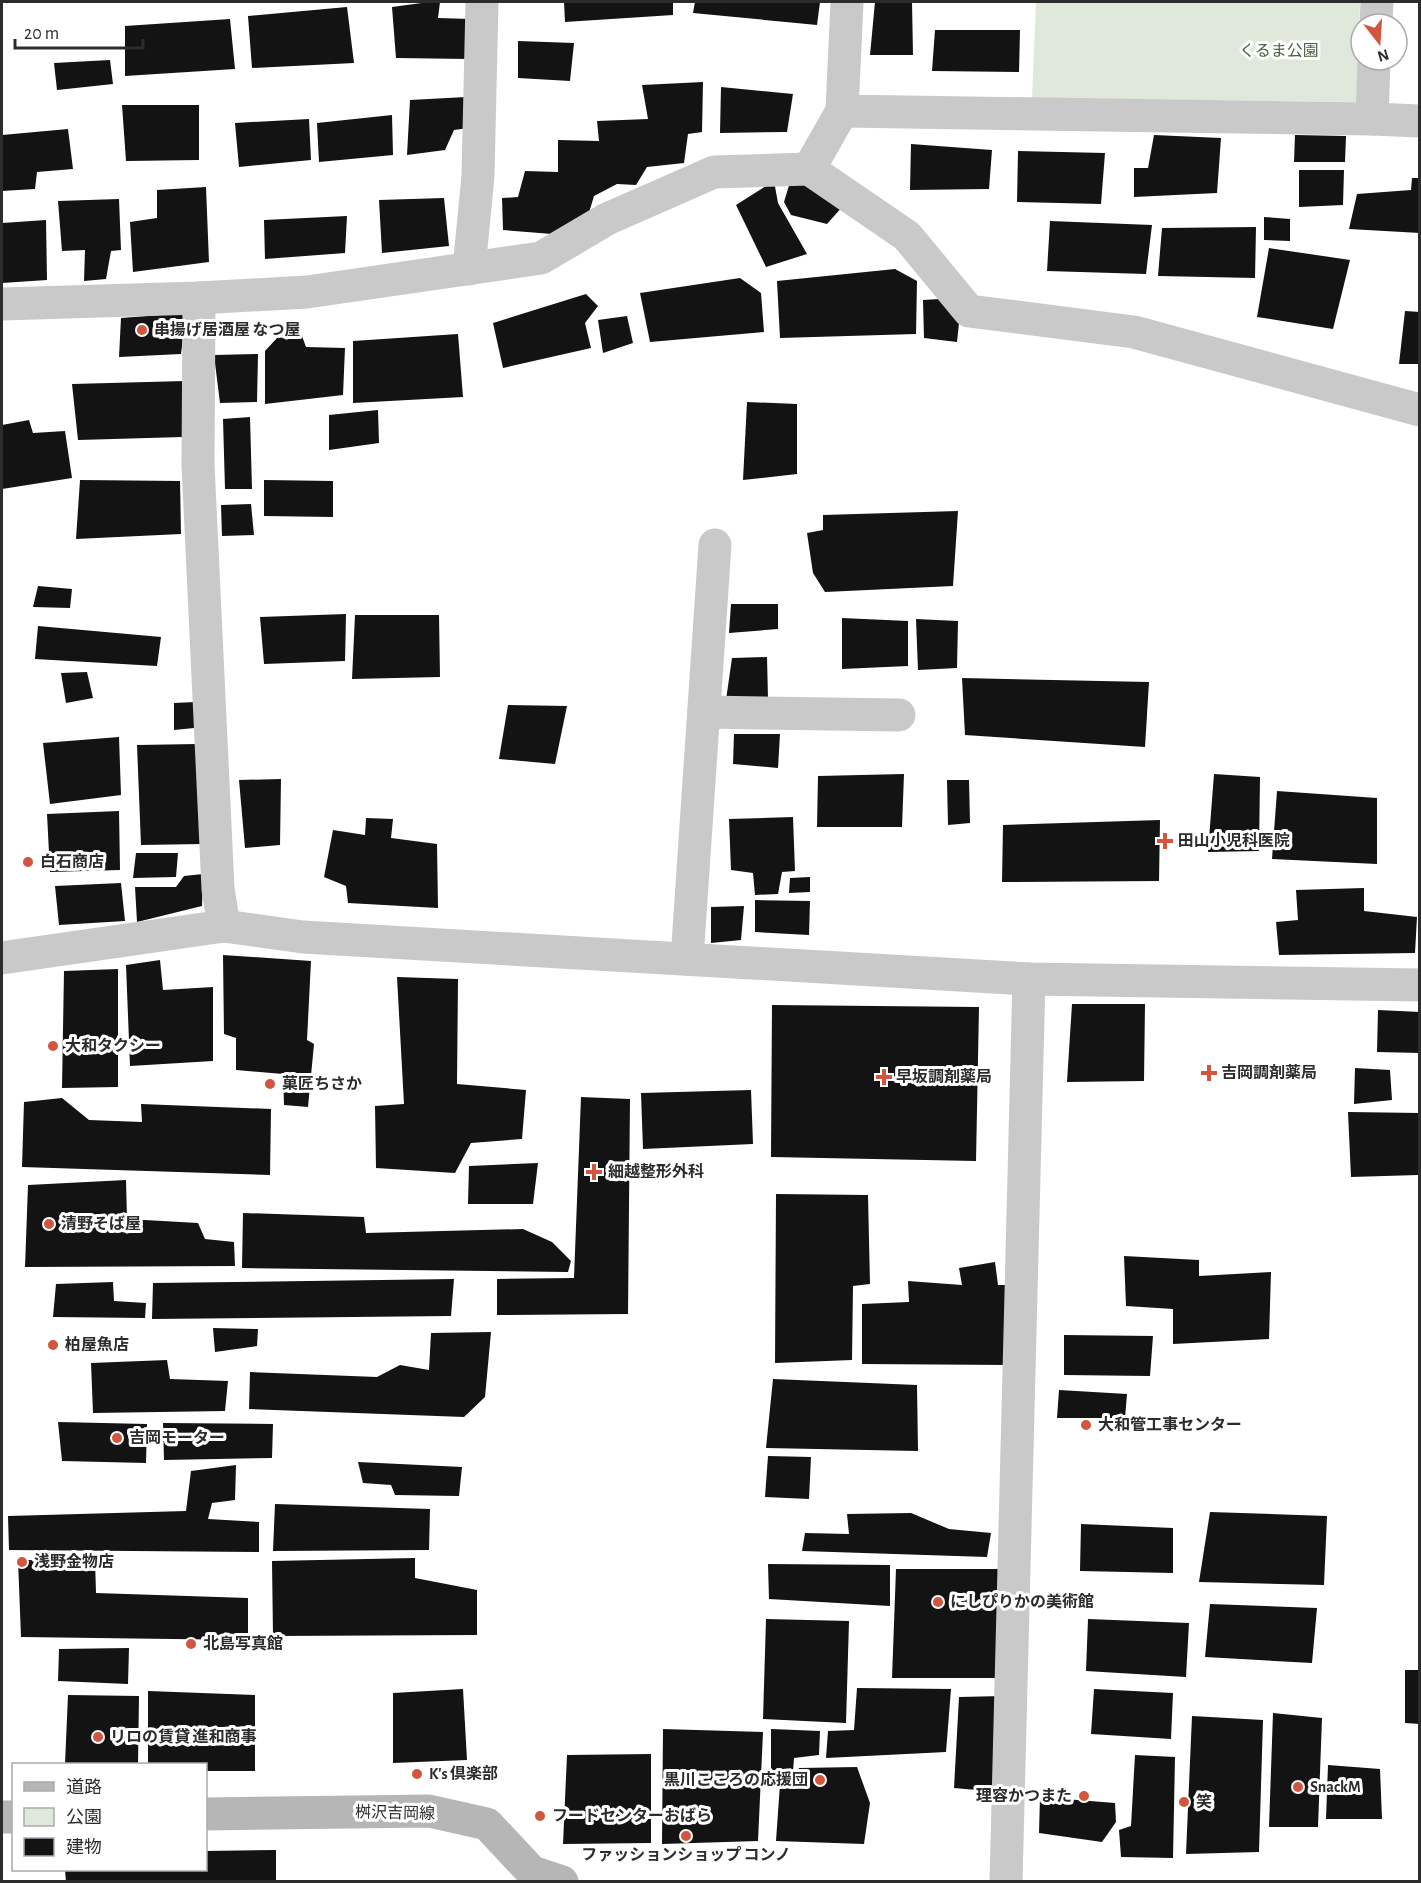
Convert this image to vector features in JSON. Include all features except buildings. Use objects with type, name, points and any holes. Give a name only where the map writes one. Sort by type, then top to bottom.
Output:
[{"type":"main road","name":"桝沢吉岡線","points":[[207,1814],[429,1811],[488,1824],[532,1872],[562,1881]]},
{"type":"street","points":[[469,269],[478,176],[482,2]]},
{"type":"street","points":[[809,169],[842,111],[847,2]]},
{"type":"street","points":[[1372,119],[1374,72]]},
{"type":"street","points":[[842,111],[1419,121]]},
{"type":"street","points":[[2,304],[307,292],[541,258],[607,219],[714,172],[809,169],[907,236],[969,311],[1134,332],[1419,410]]},
{"type":"street","points":[[198,298],[198,464],[218,889],[224,926]]},
{"type":"street","points":[[687,959],[715,545]]},
{"type":"street","points":[[704,712],[899,715]]},
{"type":"street","points":[[2,958],[224,926],[303,937],[1029,980],[1419,985]]},
{"type":"street","points":[[1006,1881],[1029,980]]},
{"type":"green space","name":"くるま公園","points":[[1036,2],[1360,2],[1360,12],[1349,12],[1349,72],[1358,72],[1357,102],[1032,98]]},
{"type":"place","name":"串揚げ居酒屋 なつ屋","points":[[142,330]]},
{"type":"place","name":"田山小児科医院","points":[[1165,841]]},
{"type":"place","name":"白石商店","points":[[28,862]]},
{"type":"place","name":"大和タクシー","points":[[53,1046]]},
{"type":"place","name":"吉岡調剤薬局","points":[[1209,1073]]},
{"type":"place","name":"早坂調剤薬局","points":[[884,1077]]},
{"type":"place","name":"菓匠ちさか","points":[[270,1084]]},
{"type":"place","name":"細越整形外科","points":[[594,1172]]},
{"type":"place","name":"清野そば屋","points":[[49,1224]]},
{"type":"place","name":"柏屋魚店","points":[[53,1345]]},
{"type":"place","name":"大和管工事センター","points":[[1086,1425]]},
{"type":"place","name":"吉岡モーター","points":[[117,1438]]},
{"type":"place","name":"浅野金物店","points":[[22,1562]]},
{"type":"place","name":"にしぴりかの美術館","points":[[938,1602]]},
{"type":"place","name":"北島写真館","points":[[191,1644]]},
{"type":"place","name":"リロの賃貸 進和商事","points":[[98,1737]]},
{"type":"place","name":"K's 倶楽部","points":[[417,1774]]},
{"type":"place","name":"黒川こころの応援団","points":[[820,1780]]},
{"type":"place","name":"SnackM","points":[[1298,1787]]},
{"type":"place","name":"理容かつまた","points":[[1084,1796]]},
{"type":"place","name":"笑","points":[[1184,1802]]},
{"type":"place","name":"フードセンターおばら","points":[[540,1816]]},
{"type":"place","name":"ファッションショップ コンノ","points":[[686,1836]]}]
